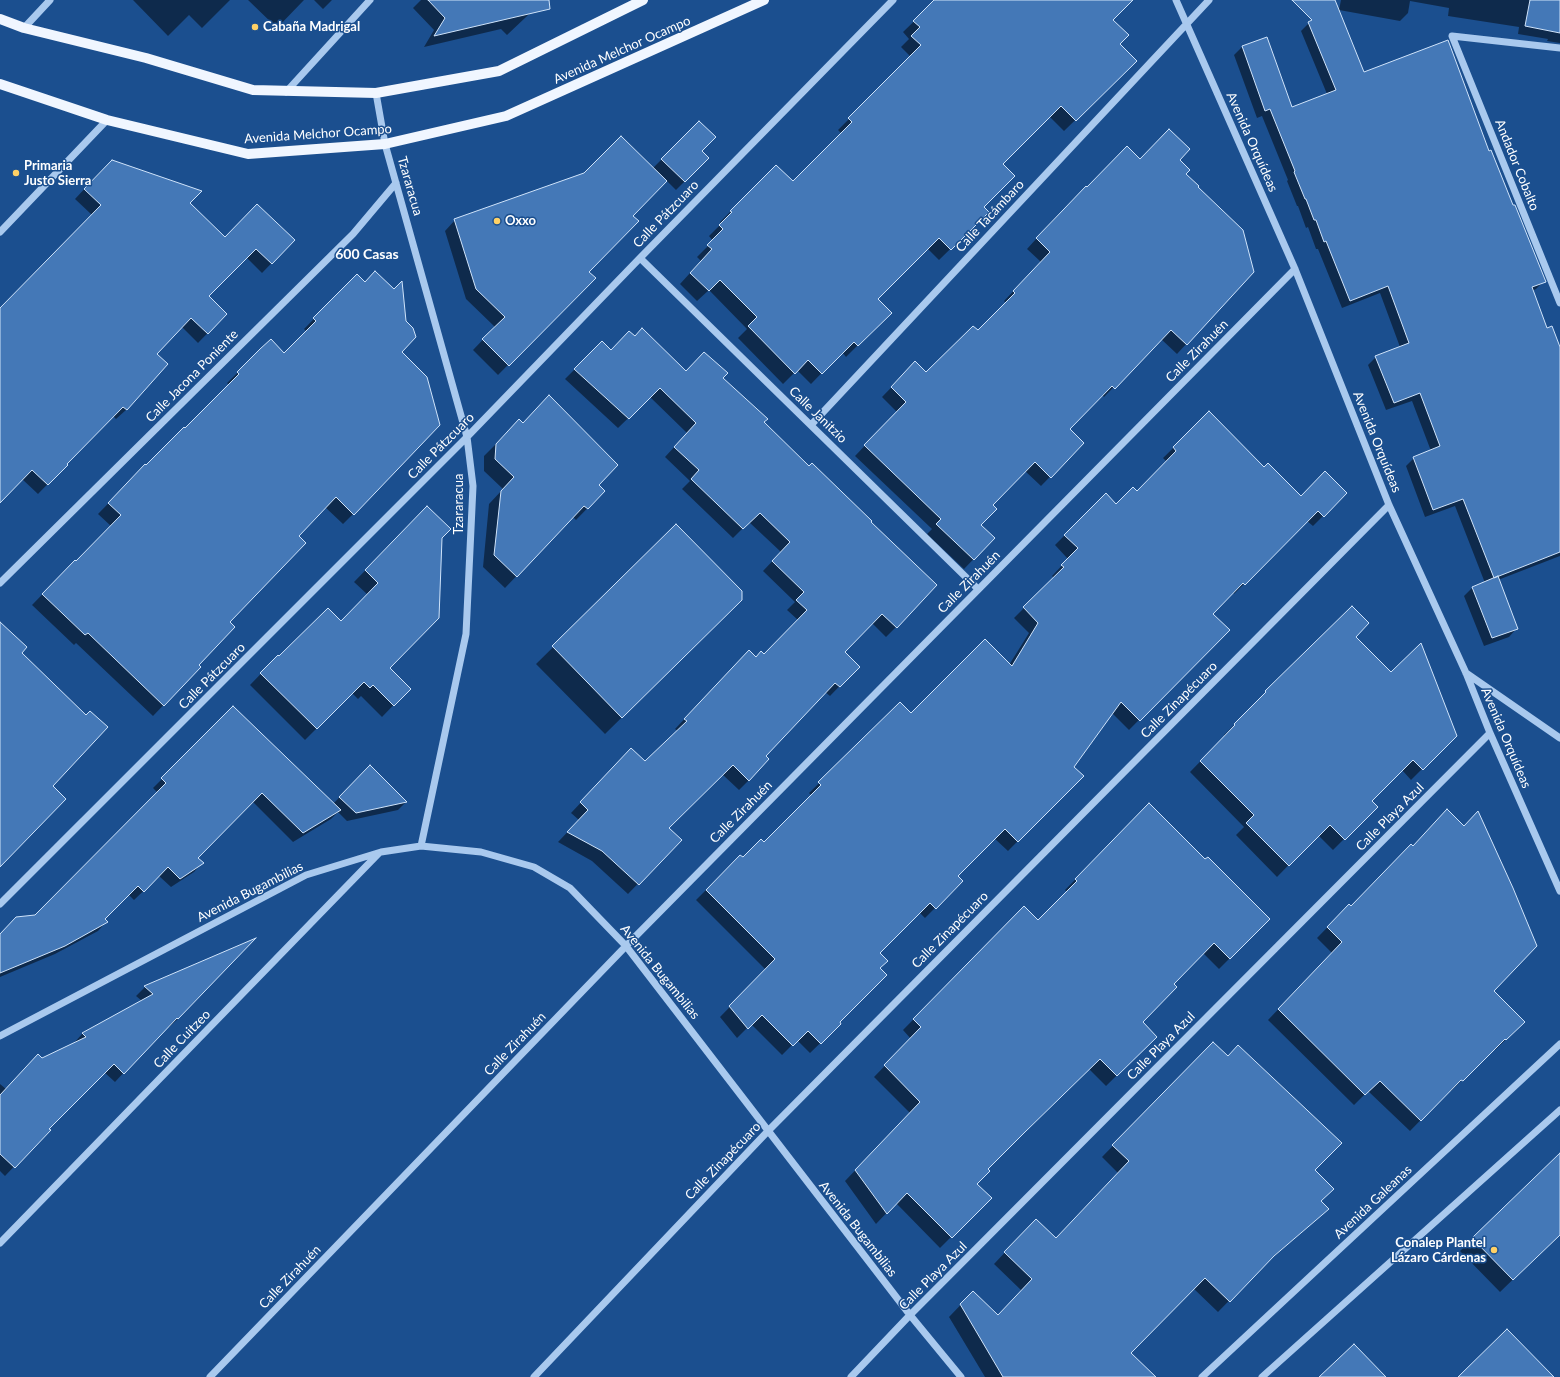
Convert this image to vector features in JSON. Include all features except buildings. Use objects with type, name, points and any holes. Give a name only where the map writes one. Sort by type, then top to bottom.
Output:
[{"type":"main road","points":[[0,19],[24,28],[146,58],[253,90],[376,94],[499,70],[643,0]]},
{"type":"main road","name":"Avenida Melchor Ocampo","points":[[0,84],[107,120],[248,154],[385,144],[506,116],[764,0]]},
{"type":"street","points":[[24,28],[50,0]]},
{"type":"street","points":[[286,92],[370,0]]},
{"type":"street","name":"Calle Pátzcuaro","points":[[0,904],[467,437],[893,0]]},
{"type":"street","name":"Avenida Orquídeas","points":[[1176,0],[1295,269],[1389,505],[1466,673],[1490,734],[1560,891]]},
{"type":"street","name":"Calle Tacámbaro","points":[[811,425],[1209,0]]},
{"type":"street","name":"Andador Cobalto","points":[[1560,48],[1452,36],[1560,303]]},
{"type":"street","name":"Tzararacua","points":[[376,94],[385,144],[467,437],[474,486],[466,634],[421,846]]},
{"type":"street","points":[[0,232],[107,120]]},
{"type":"street","name":"Calle Jacona Poniente","points":[[0,583],[353,234],[396,183]]},
{"type":"street","name":"Calle Janitzio","points":[[640,258],[978,589]]},
{"type":"street","name":"Calle Zirahuén","points":[[210,1377],[626,946],[1295,269]]},
{"type":"street","name":"Calle Zinapécuaro","points":[[534,1377],[768,1131],[1389,505]]},
{"type":"street","points":[[1466,673],[1560,738]]},
{"type":"street","name":"Calle Playa Azul","points":[[851,1377],[910,1315],[1490,734]]},
{"type":"street","name":"Avenida Bugambilias","points":[[0,1036],[306,875],[381,852],[421,846],[480,852],[534,867],[570,888],[626,946],[910,1315],[961,1377]]},
{"type":"street","name":"Calle Cuitzeo","points":[[0,1243],[381,852]]},
{"type":"street","name":"Avenida Galeanas","points":[[1202,1377],[1560,1044]]},
{"type":"street","points":[[1262,1377],[1560,1110]]},
{"type":"place","name":"Cabaña Madrigal","points":[[255,27]]},
{"type":"place","name":"Primaria Justo Sierra","points":[[16,173]]},
{"type":"place","name":"Oxxo","points":[[497,221]]},
{"type":"place","name":"Conalep Plantel Lázaro Cárdenas","points":[[1494,1250]]},
{"type":"district","name":"600 Casas","points":[[367,254]]}]
